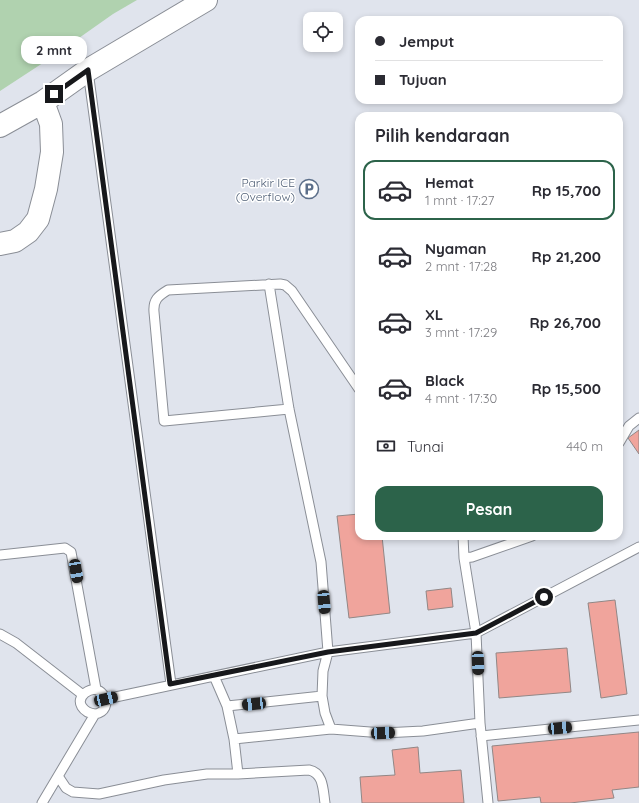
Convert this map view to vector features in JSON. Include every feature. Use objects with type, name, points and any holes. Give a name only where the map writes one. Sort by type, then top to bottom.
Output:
[{"type":"street","points":[[0,126],[42,102],[88,70],[206,0]]},
{"type":"street","points":[[0,244],[15,241],[28,232],[38,219],[46,189],[52,152],[51,124],[42,102]]},
{"type":"lane","points":[[88,70],[170,684]]},
{"type":"lane","points":[[269,284],[289,409],[321,562],[328,652],[323,671],[322,696],[325,713],[331,729]]},
{"type":"lane","points":[[289,409],[164,421],[154,312],[155,300],[168,290],[269,284],[284,285],[292,291],[355,383]]},
{"type":"lane","points":[[623,436],[629,426],[639,418]]},
{"type":"lane","points":[[463,540],[464,558],[476,633],[480,723],[488,803]]},
{"type":"lane","points":[[464,558],[472,557],[521,540]]},
{"type":"lane","points":[[106,699],[170,684],[328,652],[476,633],[639,547]]},
{"type":"lane","points":[[0,555],[65,548],[72,552],[96,689]]},
{"type":"lane","points":[[0,634],[16,643],[83,695]]},
{"type":"lane","points":[[214,676],[227,706],[234,739],[238,774]]},
{"type":"lane","points":[[96,689],[102,693],[106,699],[106,706],[102,712],[95,714],[88,713],[83,708],[81,702],[83,695],[89,690],[96,689]]},
{"type":"lane","points":[[227,706],[322,696]]},
{"type":"lane","points":[[42,803],[95,714]]},
{"type":"lane","points":[[481,736],[639,720]]},
{"type":"lane","points":[[234,739],[331,729],[383,733],[423,731],[480,723]]},
{"type":"lane","points":[[58,776],[66,788],[73,792],[98,794],[171,779],[207,774],[238,774],[301,770],[313,771],[318,774],[320,778],[325,803]]},
{"type":"green space","points":[[0,0],[137,0],[113,14],[0,91]]},
{"type":"building","points":[[639,430],[639,454],[628,438]]},
{"type":"building","points":[[355,514],[355,540],[382,540],[390,613],[349,618],[337,516]]},
{"type":"building","points":[[451,588],[453,607],[428,610],[426,591]]},
{"type":"building","points":[[615,600],[627,694],[601,698],[588,603]]},
{"type":"building","points":[[567,648],[571,692],[499,698],[496,653]]},
{"type":"building","points":[[639,732],[639,787],[612,790],[614,798],[570,803],[541,803],[540,797],[498,801],[492,746]]},
{"type":"building","points":[[418,747],[420,773],[461,770],[464,803],[362,803],[360,777],[395,775],[392,750]]},
{"type":"place","name":"Parkir ICE (Overflow)","points":[[309,189]]},
{"type":"route","points":[[54,94],[88,70],[170,684],[328,652],[476,633],[544,597]]}]
